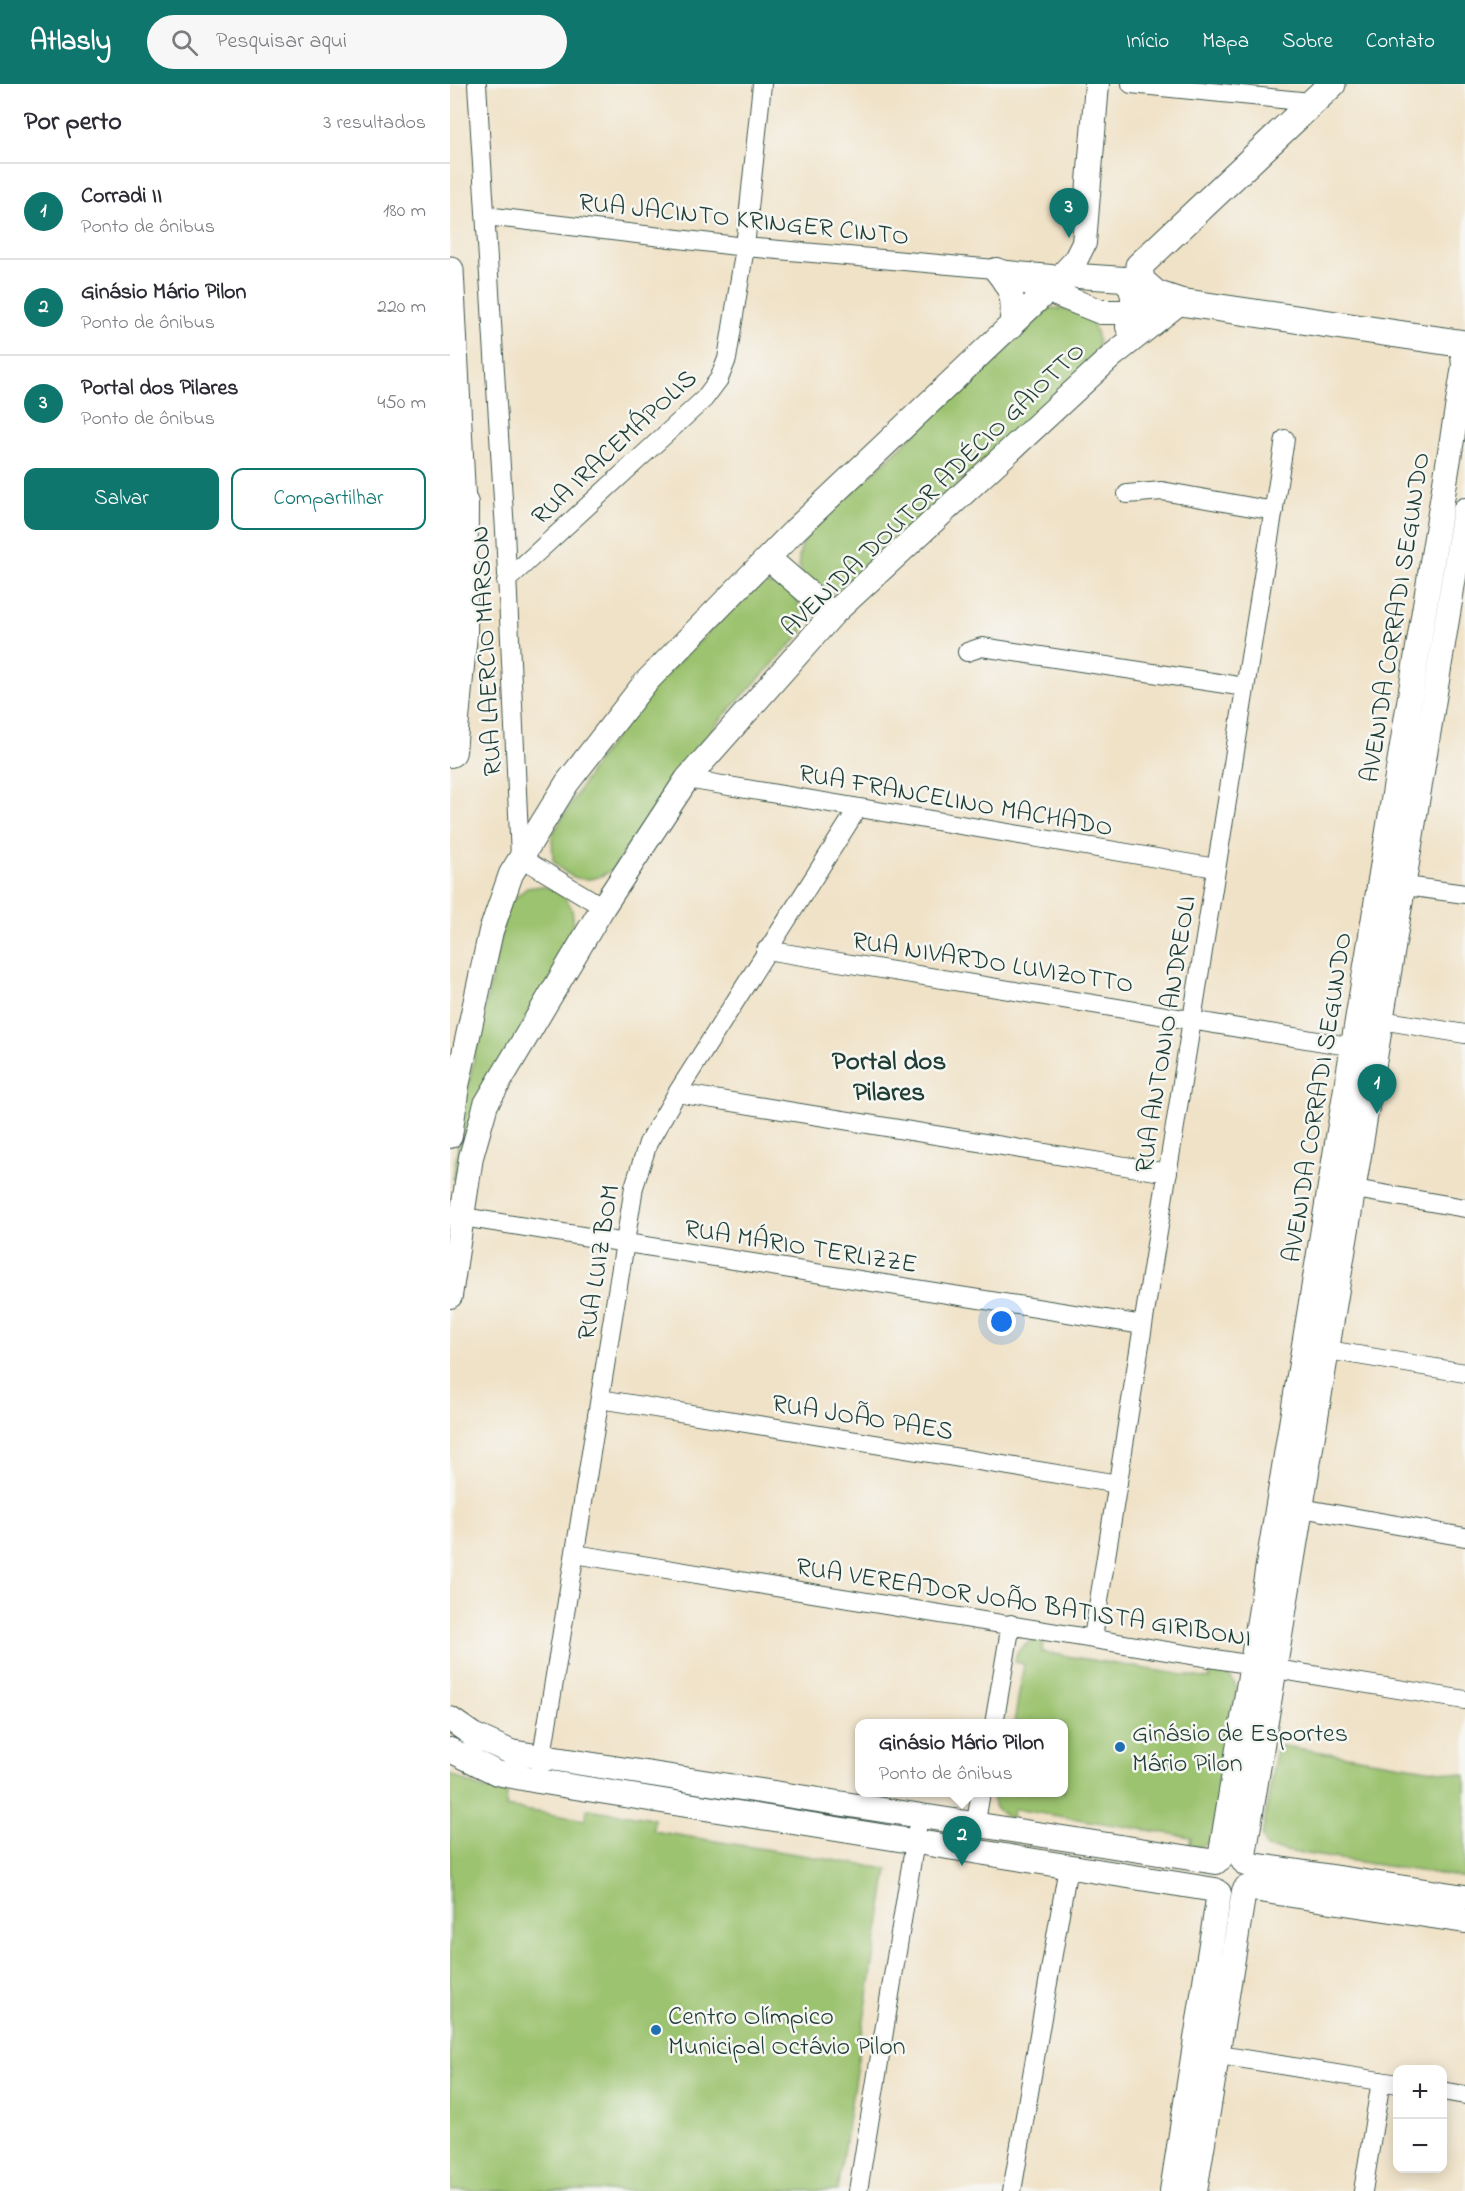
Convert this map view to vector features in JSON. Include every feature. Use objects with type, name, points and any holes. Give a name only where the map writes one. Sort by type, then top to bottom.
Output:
[{"type":"highway","points":[[450,750],[461,634],[462,504]]},
{"type":"main road","points":[[1332,84],[1132,272],[1146,288],[1180,302],[1462,343]]},
{"type":"main road","points":[[450,270],[462,504]]},
{"type":"street","name":"RUA LAERCIO MARSON","points":[[477,84],[520,857]]},
{"type":"street","name":"RUA IRACEMÁPOLIS","points":[[506,581],[704,399],[719,379],[727,359],[745,246],[762,84]]},
{"type":"street","points":[[450,1136],[457,1086],[491,931],[511,874],[520,857],[567,783],[645,683],[768,558],[1011,327],[1075,261],[1084,243],[1097,84]]},
{"type":"street","points":[[1131,84],[1311,102]]},
{"type":"street","name":"RUA JACINTO KRINGER CINTO","points":[[486,216],[745,246],[996,270]]},
{"type":"street","points":[[996,270],[1056,282],[1132,272],[1130,285],[1132,312],[1126,331],[1113,354]]},
{"type":"street","points":[[996,270],[1010,286],[1011,327]]},
{"type":"street","points":[[1056,282],[1072,301],[1101,312],[1132,312],[1180,302]]},
{"type":"street","name":"AVENIDA DOUTOR ADÉCIO GAIOTTO","points":[[450,1296],[456,1216],[486,1104],[603,907],[687,779],[833,615],[1113,354],[1180,302]]},
{"type":"street","name":"AVENIDA CORRADI SEGUNDO","points":[[1195,2191],[1218,2055],[1236,1871],[1264,1665],[1392,884],[1426,595],[1464,366],[1462,343]]},
{"type":"street","name":"RUA ANTONIO ANDREOLI","points":[[1093,1638],[1285,439]]},
{"type":"street","points":[[1127,494],[1162,491],[1274,511]]},
{"type":"street","name":"AVENIDA CORRADI SEGUNDO","points":[[1392,884],[1458,600],[1465,510]]},
{"type":"street","points":[[768,558],[833,615]]},
{"type":"street","points":[[1426,595],[1458,600]]},
{"type":"street","points":[[967,652],[982,647],[1245,687]]},
{"type":"street","name":"RUA FRANCELINO MACHADO","points":[[687,779],[1216,868]]},
{"type":"street","name":"RUA LUIZ BOM","points":[[538,1781],[640,1161],[677,1093],[858,808]]},
{"type":"street","points":[[520,857],[603,907]]},
{"type":"street","points":[[1392,884],[1465,894]]},
{"type":"street","name":"RUA NIVARDO LUVIZOTTO","points":[[766,950],[1354,1047]]},
{"type":"street","points":[[1370,1019],[1465,1034]]},
{"type":"street","name":"AVENIDA CORRADI SEGUNDO","points":[[1343,1187],[1354,1047],[1370,1019]]},
{"type":"street","points":[[677,1093],[1168,1173]]},
{"type":"street","points":[[1343,1187],[1465,1208]]},
{"type":"street","name":"RUA MÁRIO TERLIZZE","points":[[456,1216],[1143,1325]]},
{"type":"street","points":[[1316,1348],[1465,1373]]},
{"type":"street","name":"RUA JOÃO PAES","points":[[600,1399],[1118,1484]]},
{"type":"street","points":[[1290,1506],[1465,1537]]},
{"type":"street","name":"RUA VEREADOR JOÃO BATISTA GIRIBONI","points":[[575,1554],[1264,1665],[1465,1700]]},
{"type":"street","points":[[995,1719],[1011,1624]]},
{"type":"street","points":[[450,1719],[473,1735],[498,1747],[542,1757],[976,1824],[1236,1871],[1465,1921]]},
{"type":"street","points":[[450,1750],[497,1773],[538,1781],[1234,1896],[1236,1871]]},
{"type":"street","points":[[971,1851],[980,1797]]},
{"type":"street","points":[[858,2191],[920,1816]]},
{"type":"street","points":[[1012,2191],[1068,1867]]},
{"type":"street","points":[[1236,1871],[1465,1897]]},
{"type":"street","points":[[1172,2191],[1217,1892]]},
{"type":"street","points":[[1193,2051],[1390,2082],[1363,2191]]},
{"type":"street","points":[[1447,2092],[1465,2095]]},
{"type":"green space","points":[[1049,308],[1071,311],[1087,318],[1096,332],[1098,354],[841,592],[827,592],[808,582],[799,565],[803,543],[810,532]]},
{"type":"green space","points":[[758,584],[780,586],[794,595],[801,610],[803,632],[719,721],[678,773],[612,870],[604,875],[588,879],[580,879],[566,873],[553,860],[552,835],[596,762],[656,684]]},
{"type":"green space","points":[[541,886],[559,893],[569,904],[573,919],[572,938],[457,1180],[453,1179],[464,1103],[508,903],[527,888]]},
{"type":"green space","points":[[1043,1640],[1042,1652],[1209,1679],[1211,1669],[1224,1672],[1230,1677],[1237,1689],[1212,1839],[1203,1846],[1189,1848],[1191,1837],[1014,1809],[1011,1820],[995,1808],[992,1797],[1068,1797],[1068,1719],[1015,1719],[1024,1664],[1014,1661],[1024,1645]]},
{"type":"green space","points":[[1277,1745],[1465,1775],[1465,1878],[1266,1848],[1262,1837]]},
{"type":"green space","name":"Centro Olímpico Municipal Octávio Pilon","points":[[450,1774],[478,1787],[507,1794],[506,1807],[585,1820],[587,1809],[654,1819],[653,1831],[888,1869],[837,2191],[450,2191]]},
{"type":"place","name":"Portal dos Pilares","points":[[1069,238]]},
{"type":"place","name":"Corradi II","points":[[1377,1114]]},
{"type":"place","name":"Ginásio de Esportes Mário Pilon","points":[[1120,1747]]},
{"type":"place","name":"Ginásio Mário Pilon","points":[[962,1866]]},
{"type":"place","name":"Centro Olímpico Municipal Octávio Pilon","points":[[656,2030]]},
{"type":"district","name":"Portal dos Pilares","points":[[889,1076]]}]
